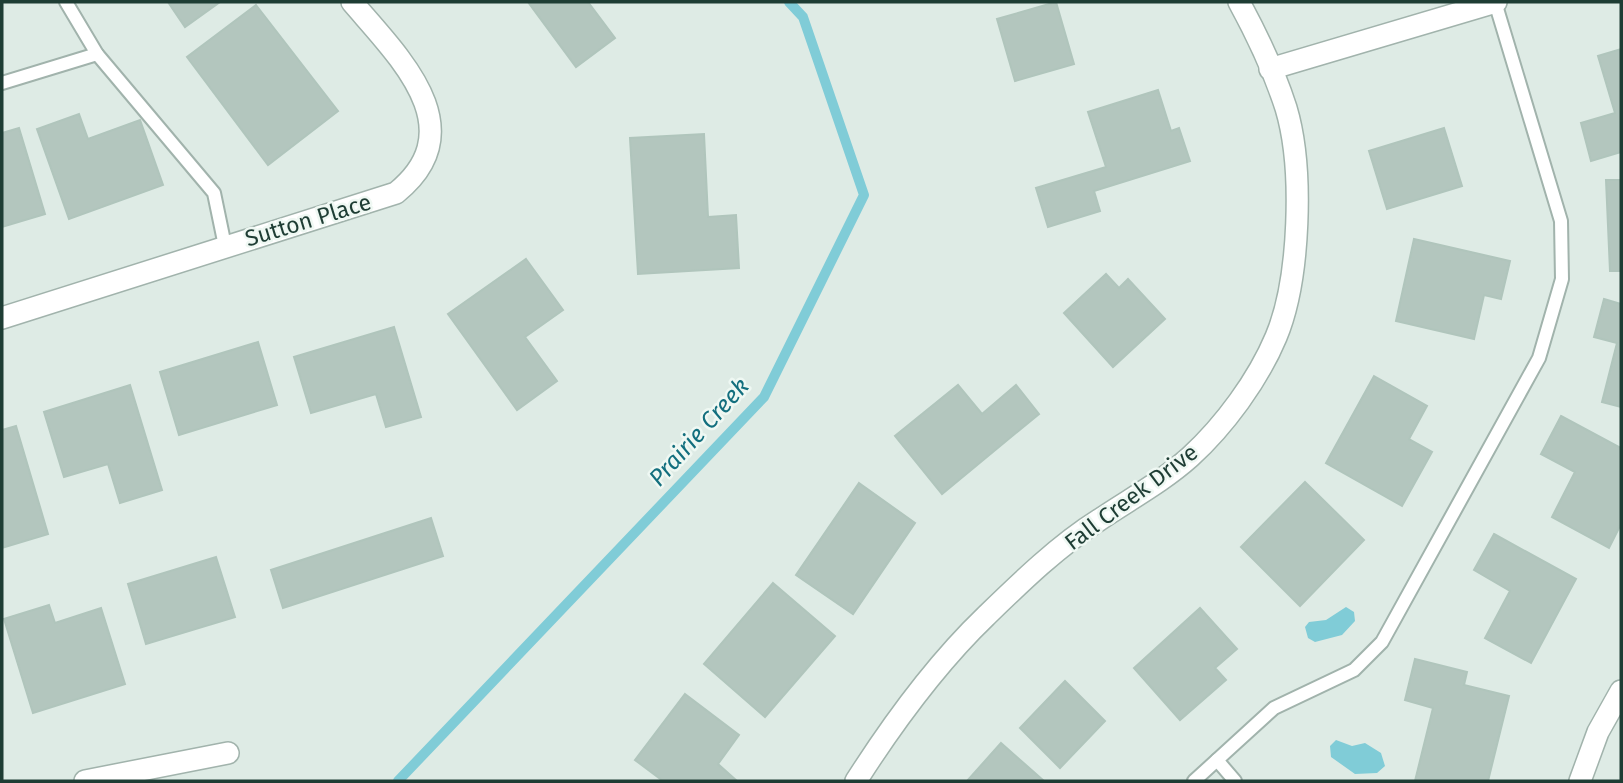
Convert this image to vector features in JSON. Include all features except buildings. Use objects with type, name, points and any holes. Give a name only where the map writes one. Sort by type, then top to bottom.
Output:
[{"type":"street","name":"Sutton Place","points":[[2,318],[396,193],[413,179],[423,163],[432,131],[426,98],[398,56],[352,2]]},
{"type":"street","name":"Fall Creek Drive","points":[[856,781],[906,708],[985,616],[1077,536],[1192,456],[1239,401],[1275,338],[1287,299],[1296,226],[1296,168],[1286,109],[1239,2]]},
{"type":"street","points":[[1270,69],[1496,2]]},
{"type":"street","points":[[1580,781],[1598,732],[1621,691]]},
{"type":"street","points":[[85,781],[228,752]]},
{"type":"lane","points":[[66,2],[97,54],[214,193],[225,246]]},
{"type":"lane","points":[[1194,781],[1274,708],[1354,670],[1382,642],[1539,358],[1562,279],[1561,220],[1496,2]]},
{"type":"lane","points":[[2,83],[97,54]]},
{"type":"lane","points":[[1217,760],[1235,781]]},
{"type":"water","points":[[1346,607],[1354,612],[1355,621],[1342,635],[1315,642],[1308,638],[1305,627],[1309,622],[1326,620]]},
{"type":"water","points":[[1336,740],[1352,746],[1365,743],[1381,753],[1385,766],[1377,773],[1355,774],[1331,757],[1330,746]]},
{"type":"waterway","name":"Prairie Creek","points":[[398,781],[764,397],[864,195],[803,17],[789,2]]}]
